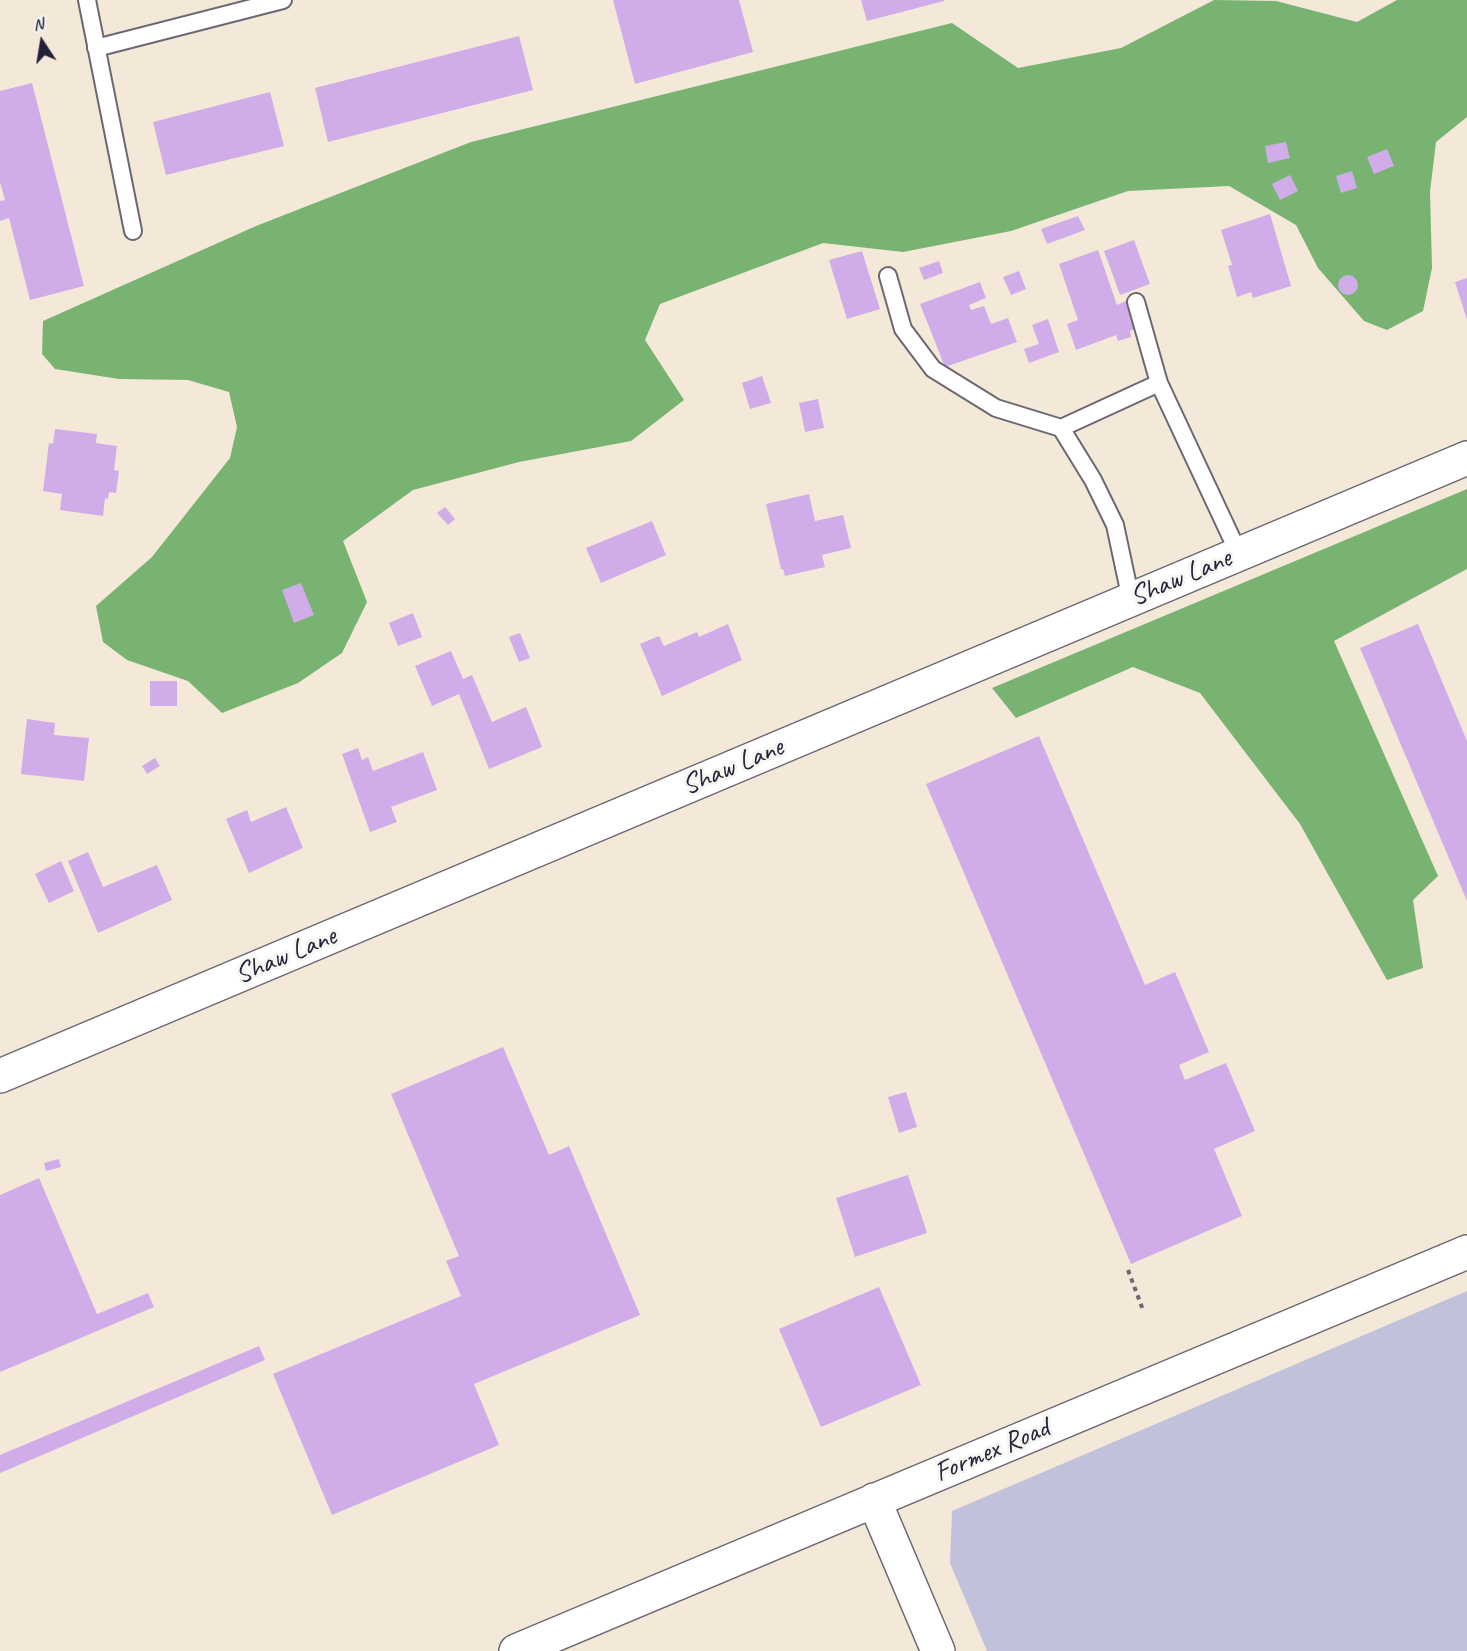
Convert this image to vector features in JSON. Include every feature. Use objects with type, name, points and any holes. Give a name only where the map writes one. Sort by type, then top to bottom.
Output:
[{"type":"street","name":"Shaw Lane","points":[[0,1076],[1467,458]]},
{"type":"street","name":"Formex Road","points":[[516,1651],[1467,1252]]},
{"type":"street","points":[[874,1500],[938,1651]]},
{"type":"lane","points":[[87,0],[133,231]]},
{"type":"lane","points":[[96,48],[283,0]]},
{"type":"lane","points":[[888,276],[903,329],[933,369],[996,408],[1060,428],[1093,480],[1115,525],[1131,600]]},
{"type":"lane","points":[[1136,302],[1159,382],[1239,554]]},
{"type":"lane","points":[[1060,428],[1159,382]]},
{"type":"path","points":[[1128,1270],[1143,1310]]},
{"type":"shaded area","points":[[1467,1291],[1467,1651],[987,1651],[950,1563],[952,1511]]},
{"type":"green space","points":[[1214,0],[1276,1],[1357,22],[1397,0],[1467,0],[1467,117],[1436,142],[1430,192],[1432,268],[1423,311],[1387,330],[1364,321],[1318,268],[1296,225],[1229,186],[1128,191],[1011,231],[903,252],[823,243],[660,304],[645,340],[684,400],[631,441],[519,462],[413,490],[343,541],[367,602],[342,653],[298,683],[222,713],[188,681],[127,660],[103,642],[96,606],[152,557],[230,458],[237,427],[229,392],[188,380],[119,379],[55,369],[42,354],[43,321],[256,226],[471,142],[952,23],[1018,68],[1121,48]]},
{"type":"green space","points":[[1467,489],[1467,569],[1334,641],[1438,876],[1413,900],[1423,968],[1387,980],[1300,824],[1200,693],[1133,667],[1016,718],[992,688]]},
{"type":"building","points":[[613,0],[739,0],[753,52],[635,84]]},
{"type":"building","points":[[861,0],[944,0],[944,1],[867,21]]},
{"type":"building","points":[[519,36],[533,90],[328,142],[315,88]]},
{"type":"building","points":[[32,83],[84,286],[30,300],[9,218],[0,221],[0,201],[5,200],[0,182],[0,91]]},
{"type":"building","points":[[270,92],[284,146],[166,175],[153,122]]},
{"type":"building","points":[[1286,142],[1290,158],[1268,163],[1265,146]]},
{"type":"building","points":[[1387,149],[1394,166],[1374,174],[1367,157]]},
{"type":"building","points":[[1352,171],[1357,188],[1341,193],[1336,176]]},
{"type":"building","points":[[1290,175],[1298,191],[1280,200],[1272,184]]},
{"type":"building","points":[[1270,214],[1291,286],[1253,298],[1251,292],[1237,297],[1228,266],[1232,265],[1221,230]]},
{"type":"building","points":[[1078,216],[1085,230],[1047,244],[1041,229]]},
{"type":"building","points":[[1134,240],[1150,284],[1120,295],[1104,251]]},
{"type":"building","points":[[1098,250],[1117,305],[1126,301],[1136,328],[1130,331],[1131,337],[1118,341],[1116,335],[1076,350],[1067,324],[1078,320],[1059,264]]},
{"type":"building","points":[[862,251],[880,309],[847,319],[829,260]]},
{"type":"building","points":[[939,261],[943,273],[924,280],[919,268]]},
{"type":"building","points":[[1019,271],[1026,289],[1011,295],[1003,277]]},
{"type":"building","points":[[1348,275],[1355,278],[1358,285],[1355,292],[1348,295],[1341,292],[1338,285],[1341,278]]},
{"type":"building","points":[[1467,278],[1467,320],[1455,282]]},
{"type":"building","points":[[980,282],[986,298],[969,305],[971,310],[984,306],[991,324],[1008,318],[1017,342],[945,367],[920,304]]},
{"type":"building","points":[[1048,319],[1059,352],[1029,363],[1024,349],[1039,344],[1032,325]]},
{"type":"building","points":[[762,376],[771,403],[750,409],[742,383]]},
{"type":"building","points":[[818,399],[824,428],[805,432],[799,403]]},
{"type":"building","points":[[55,429],[97,434],[96,443],[117,446],[114,470],[119,471],[116,493],[109,492],[108,499],[105,498],[103,516],[60,510],[62,494],[43,491],[49,443],[53,444]]},
{"type":"building","points":[[809,494],[815,521],[843,515],[851,548],[822,555],[825,567],[785,576],[781,569],[766,504]]},
{"type":"building","points":[[445,507],[455,519],[448,525],[437,513]]},
{"type":"building","points":[[652,521],[666,555],[601,583],[586,548]]},
{"type":"building","points":[[301,583],[314,615],[294,623],[282,590]]},
{"type":"building","points":[[413,613],[422,637],[398,646],[389,623]]},
{"type":"building","points":[[728,624],[742,660],[662,696],[640,644],[659,636],[664,646],[697,632],[699,637]]},
{"type":"building","points":[[1418,624],[1467,741],[1467,901],[1360,648]]},
{"type":"building","points":[[520,633],[530,658],[519,662],[509,637]]},
{"type":"building","points":[[451,651],[463,679],[472,675],[492,722],[526,707],[542,747],[489,769],[459,694],[432,706],[415,666]]},
{"type":"building","points":[[150,681],[177,681],[177,706],[150,706]]},
{"type":"building","points":[[27,719],[55,723],[54,735],[89,738],[84,781],[21,774]]},
{"type":"building","points":[[1039,736],[1145,985],[1175,972],[1209,1052],[1179,1065],[1185,1080],[1226,1063],[1255,1131],[1214,1149],[1242,1216],[1131,1264],[926,784]]},
{"type":"building","points":[[358,748],[362,760],[368,757],[373,771],[423,752],[437,790],[391,807],[397,822],[370,832],[342,754]]},
{"type":"building","points":[[155,758],[160,766],[147,774],[142,766]]},
{"type":"building","points":[[286,807],[303,848],[249,873],[226,819],[247,810],[251,822]]},
{"type":"building","points":[[88,852],[103,887],[157,865],[172,900],[98,933],[68,861]]},
{"type":"building","points":[[61,861],[74,891],[49,903],[35,874]]},
{"type":"building","points":[[503,1047],[549,1155],[569,1146],[640,1315],[474,1384],[499,1445],[332,1515],[273,1374],[461,1296],[446,1261],[459,1256],[391,1094]]},
{"type":"building","points":[[906,1092],[917,1127],[899,1133],[888,1097]]},
{"type":"building","points":[[59,1159],[61,1167],[46,1171],[44,1163]]},
{"type":"building","points":[[908,1175],[927,1233],[855,1257],[836,1198]]},
{"type":"building","points":[[39,1178],[97,1314],[148,1293],[154,1307],[0,1372],[0,1195]]},
{"type":"building","points":[[879,1287],[921,1385],[821,1427],[779,1329]]},
{"type":"building","points":[[259,1346],[265,1360],[0,1473],[0,1455]]}]
